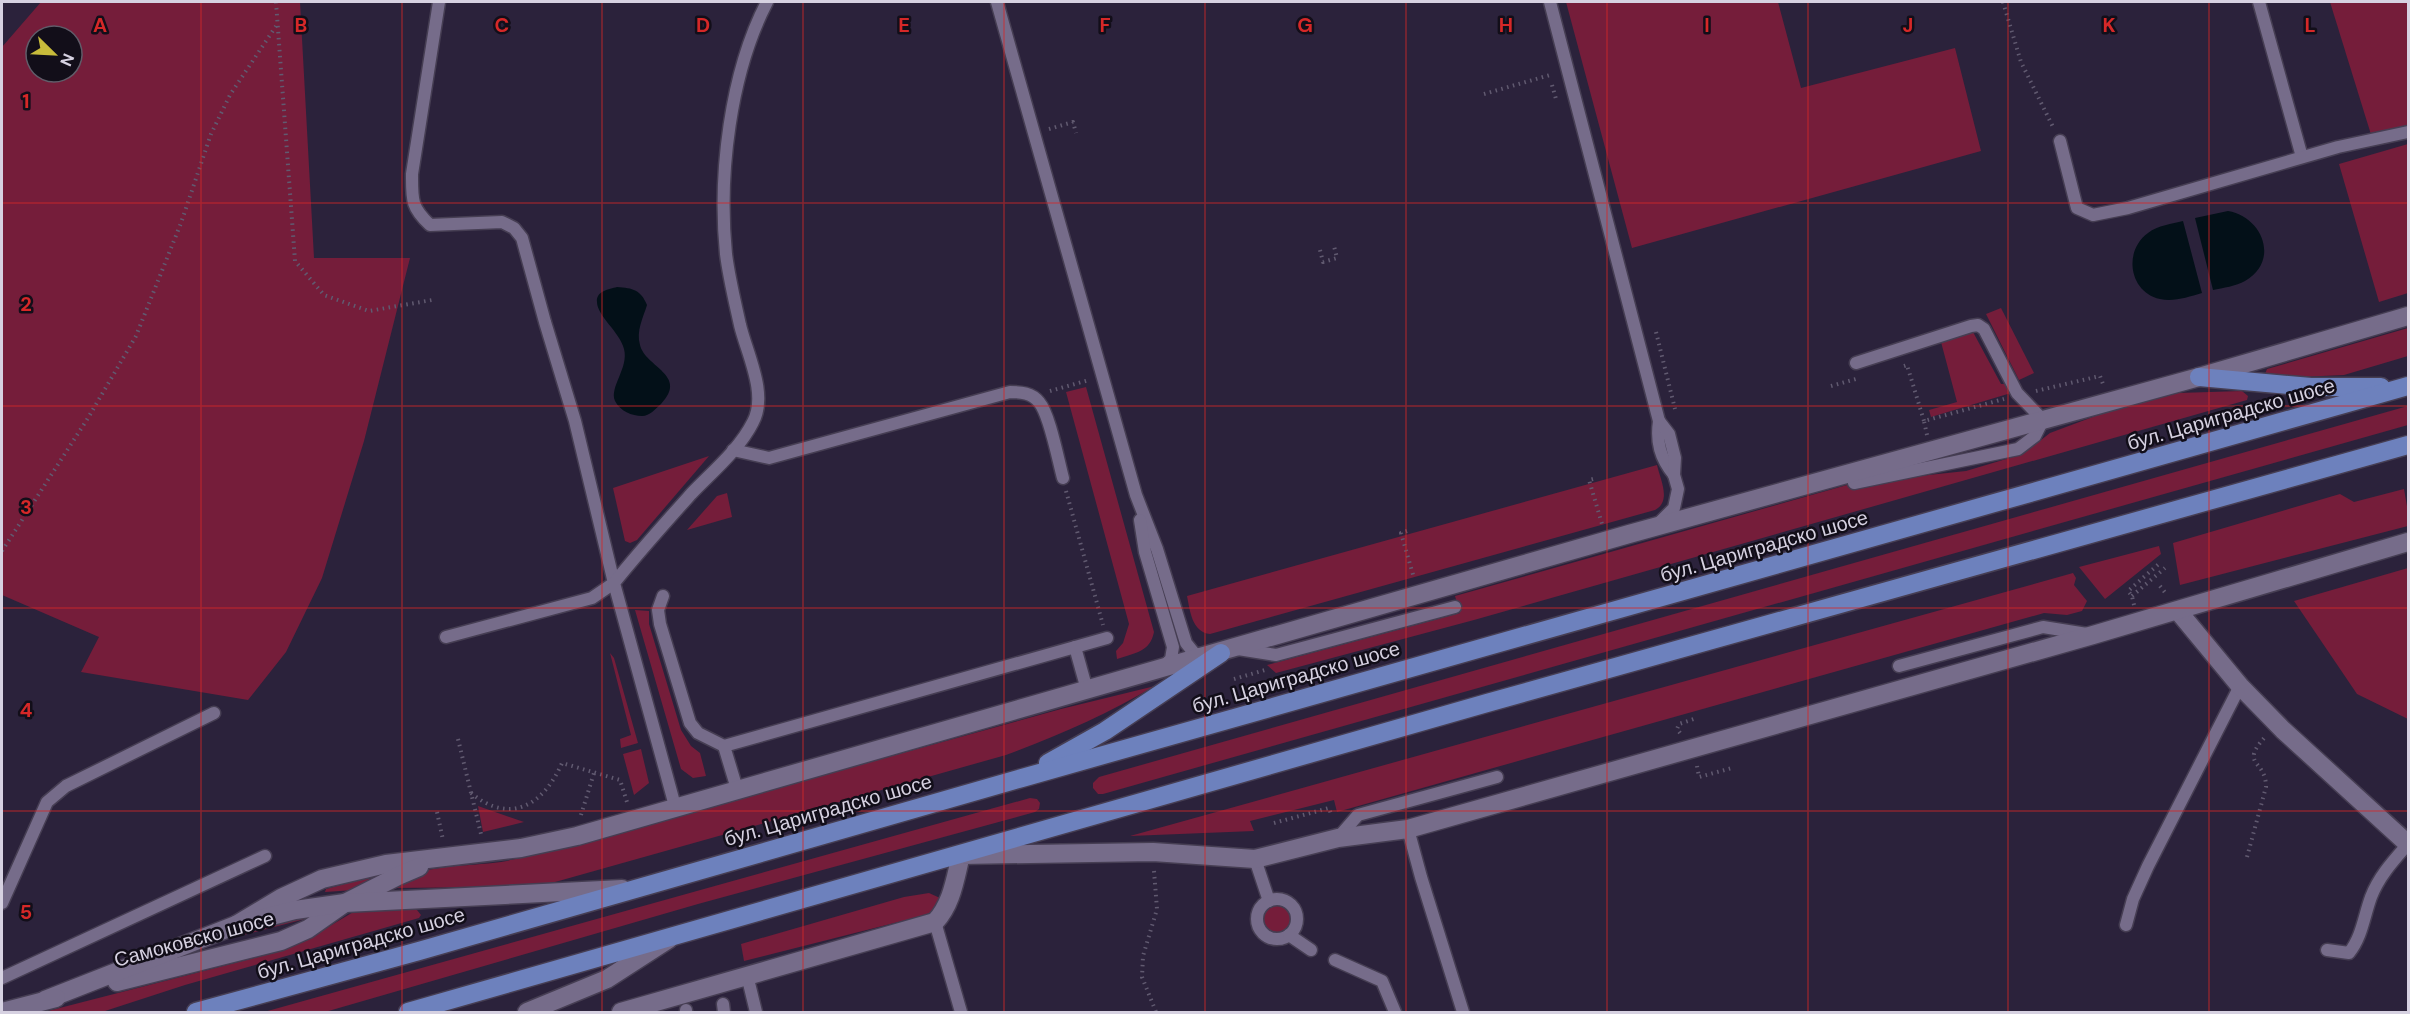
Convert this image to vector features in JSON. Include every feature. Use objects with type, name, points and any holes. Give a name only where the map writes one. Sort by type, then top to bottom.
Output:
[{"type":"highway","points":[[2199,377],[2311,387],[2406,387]]},
{"type":"highway","name":"бул. Цариградско шосе","points":[[196,1012],[419,951],[2406,387]]},
{"type":"highway","points":[[408,1012],[1487,703],[2409,445]]},
{"type":"highway","points":[[1022,778],[1105,731],[1221,652]]},
{"type":"street","points":[[236,925],[281,898],[322,879],[445,850],[520,848],[554,840],[1221,652],[1653,527],[2199,377],[2409,316]]},
{"type":"street","points":[[621,1012],[935,922],[949,902],[961,855],[1153,852],[1255,859],[1338,838],[1408,829],[2093,635],[2409,542]]},
{"type":"street","points":[[2178,610],[2240,686],[2280,727],[2408,844]]},
{"type":"street","points":[[345,903],[445,850]]},
{"type":"street","name":"Самоковско шосе","points":[[45,1000],[236,925],[295,910],[345,903],[633,889]]},
{"type":"street","name":"Самоковско шосе","points":[[2,1012],[281,941],[308,929],[345,903]]},
{"type":"street","points":[[527,1012],[607,979],[673,936]]},
{"type":"lane","points":[[439,2],[414,164],[412,199],[416,212],[430,225],[502,222],[514,228],[522,238],[544,322],[576,421],[614,584],[675,806]]},
{"type":"lane","points":[[446,637],[592,598],[614,584],[690,495],[733,450],[754,421],[759,402],[756,381],[740,324],[726,256],[722,207],[734,105],[747,48],[767,2]]},
{"type":"lane","points":[[997,2],[1136,495],[1157,549],[1186,643],[1194,653],[1276,655],[1455,607]]},
{"type":"lane","points":[[1550,2],[1659,421],[1657,438],[1664,462],[1674,475],[1678,489],[1674,508],[1665,520],[1653,527]]},
{"type":"lane","points":[[2259,2],[2302,157]]},
{"type":"lane","points":[[2060,141],[2077,208],[2093,215],[2128,208],[2302,157],[2409,132]]},
{"type":"lane","points":[[1854,483],[2018,449],[2035,435],[2043,420],[2017,393],[1984,329],[1978,325],[1856,363]]},
{"type":"lane","points":[[733,450],[770,458],[1010,392],[1022,392],[1032,396],[1044,410],[1063,478]]},
{"type":"lane","points":[[1136,495],[1145,552],[1173,647],[1171,660],[1161,669]]},
{"type":"lane","points":[[663,596],[658,610],[660,624],[690,723],[698,733],[724,746],[1107,638]]},
{"type":"lane","points":[[1899,666],[2043,627],[2093,635]]},
{"type":"lane","points":[[1075,646],[1087,690]]},
{"type":"lane","points":[[2127,925],[2133,899],[2148,866],[2240,686]]},
{"type":"lane","points":[[3,897],[47,802],[66,786],[214,713]]},
{"type":"lane","points":[[724,746],[737,789]]},
{"type":"lane","points":[[1338,838],[1358,815],[1497,777]]},
{"type":"lane","points":[[1408,829],[1420,878],[1463,1012]]},
{"type":"lane","points":[[2327,950],[2349,953],[2356,944],[2372,895],[2385,870],[2408,844]]},
{"type":"lane","points":[[2,978],[265,856]]},
{"type":"lane","points":[[1255,859],[1269,901]]},
{"type":"lane","points":[[1281,900],[1292,906],[1297,918],[1289,935],[1276,939],[1264,934],[1260,929],[1258,916],[1264,904],[1281,900]]},
{"type":"lane","points":[[935,922],[961,1012]]},
{"type":"lane","points":[[1289,935],[1311,950]]},
{"type":"lane","points":[[1335,960],[1382,981],[1395,1012]]},
{"type":"lane","points":[[747,975],[756,1012]]},
{"type":"path","points":[[276,2],[295,261],[324,295],[369,311],[432,300]]},
{"type":"path","points":[[2003,2],[2021,62],[2060,141]]},
{"type":"path","points":[[2,551],[88,418],[136,336],[181,224],[211,134],[230,95],[276,26]]},
{"type":"path","points":[[1484,94],[1550,75]]},
{"type":"path","points":[[1034,133],[1073,122],[1076,133]]},
{"type":"path","points":[[1320,250],[1323,262],[1337,258],[1334,246]]},
{"type":"path","points":[[1656,332],[1675,409]]},
{"type":"path","points":[[1896,368],[1907,365],[1928,437]]},
{"type":"path","points":[[2031,392],[2100,376],[2103,385]]},
{"type":"path","points":[[1831,386],[1864,377]]},
{"type":"path","points":[[1032,396],[1089,380]]},
{"type":"path","points":[[1924,421],[2007,398]]},
{"type":"path","points":[[1063,478],[1107,638]]},
{"type":"path","points":[[1593,479],[1589,480],[1603,528]]},
{"type":"path","points":[[1407,531],[1401,533],[1415,581]]},
{"type":"path","points":[[2128,591],[2161,562]]},
{"type":"path","points":[[2133,596],[2165,568]]},
{"type":"path","points":[[1234,679],[1261,671]]},
{"type":"path","points":[[1683,723],[1697,718]]},
{"type":"path","points":[[2247,857],[2266,787],[2265,775],[2254,761],[2254,749],[2265,737],[2280,727]]},
{"type":"path","points":[[458,739],[482,839]]},
{"type":"path","points":[[1695,760],[1699,777],[1732,768]]},
{"type":"path","points":[[471,793],[481,801],[511,810],[525,807],[546,792],[562,763],[620,780],[627,802]]},
{"type":"path","points":[[581,815],[594,773]]},
{"type":"path","points":[[1274,823],[1329,808],[1331,814]]},
{"type":"path","points":[[437,812],[445,850]]},
{"type":"path","points":[[1153,852],[1157,909],[1143,956],[1142,977],[1156,1012]]},
{"type":"shaded area","points":[[41,2],[300,2],[314,258],[410,258],[364,441],[322,578],[286,652],[248,700],[81,672],[99,637],[2,595],[2,47]]},
{"type":"shaded area","points":[[1566,2],[1778,2],[1801,88],[1955,48],[1981,151],[1632,248]]},
{"type":"shaded area","points":[[2330,2],[2408,2],[2408,132],[2373,141]]},
{"type":"shaded area","points":[[2408,144],[2408,293],[2379,302],[2339,164]]},
{"type":"shaded area","points":[[2228,211],[2240,215],[2258,231],[2263,241],[2264,252],[2262,262],[2256,272],[2245,281],[2234,286],[2213,290],[2195,218]]},
{"type":"shaded area","points":[[2183,221],[2202,293],[2176,299],[2160,299],[2150,295],[2136,280],[2133,270],[2135,250],[2140,241],[2152,230]]},
{"type":"shaded area","points":[[617,287],[636,291],[645,300],[647,305],[639,330],[640,345],[643,353],[668,378],[670,386],[661,404],[645,416],[627,412],[615,401],[615,390],[624,363],[624,349],[618,336],[601,313],[597,298],[601,293]]},
{"type":"shaded area","points":[[2001,308],[2034,373],[2019,380],[1986,314]]},
{"type":"shaded area","points":[[2408,328],[2408,356],[2344,375],[2300,377],[2267,376],[2265,374],[2267,369]]},
{"type":"shaded area","points":[[1973,332],[2001,384],[2005,384],[2011,393],[1931,417],[1929,410],[1957,402],[1941,342]]},
{"type":"shaded area","points":[[1086,387],[1154,632],[1145,648],[1117,659],[1116,651],[1123,643],[1129,624],[1066,392]]},
{"type":"shaded area","points":[[2242,391],[2248,396],[2247,400],[1474,620],[1276,673],[1267,665],[1460,613],[1455,596],[1854,483],[1966,471],[2023,454],[2050,433],[2106,412],[2178,393]]},
{"type":"shaded area","points":[[2408,406],[2408,425],[1103,794],[1098,794],[1093,788],[1093,783],[1099,777]]},
{"type":"shaded area","points":[[709,456],[637,540],[630,543],[625,541],[613,488]]},
{"type":"shaded area","points":[[1657,465],[1664,495],[1660,506],[1655,510],[1210,634],[1199,629],[1191,614],[1187,596]]},
{"type":"shaded area","points":[[2404,489],[2408,526],[2180,585],[2173,543],[2340,494],[2354,502]]},
{"type":"shaded area","points":[[727,493],[732,517],[687,530],[717,496]]},
{"type":"shaded area","points":[[2159,546],[2161,554],[2105,599],[2079,567]]},
{"type":"shaded area","points":[[2408,568],[2408,719],[2357,694],[2294,601]]},
{"type":"shaded area","points":[[2073,573],[2076,578],[2074,585],[2087,601],[2082,611],[2067,615],[2044,613],[1337,812],[1334,800],[1250,821],[1254,831],[1130,836]]},
{"type":"shaded area","points":[[635,610],[649,611],[649,624],[681,730],[691,746],[700,753],[706,776],[693,778],[681,769]]},
{"type":"shaded area","points":[[610,653],[614,658],[638,743],[621,748],[620,739],[631,735]]},
{"type":"shaded area","points":[[1155,686],[1082,724],[1006,755],[548,884],[502,887],[391,888],[413,874],[427,870],[501,862],[546,852],[1061,709]]},
{"type":"shaded area","points":[[641,749],[649,783],[634,795],[623,754]]},
{"type":"shaded area","points":[[1030,798],[1037,799],[1040,803],[1039,809],[1035,812],[698,904],[325,1012],[264,1012]]},
{"type":"shaded area","points":[[478,806],[524,822],[483,832]]},
{"type":"shaded area","points":[[367,878],[372,879],[354,890],[325,892],[326,889]]},
{"type":"shaded area","points":[[929,893],[940,898],[932,912],[922,916],[744,961],[741,944],[904,897]]},
{"type":"shaded area","points":[[1277,906],[1286,910],[1290,919],[1286,928],[1277,932],[1268,928],[1264,919],[1268,910]]},
{"type":"shaded area","points":[[417,910],[421,915],[419,918],[185,985],[102,1012],[44,1012],[277,952],[308,939],[355,911]]},
{"type":"shaded area","points":[[295,915],[305,919],[212,943],[215,938]]}]
